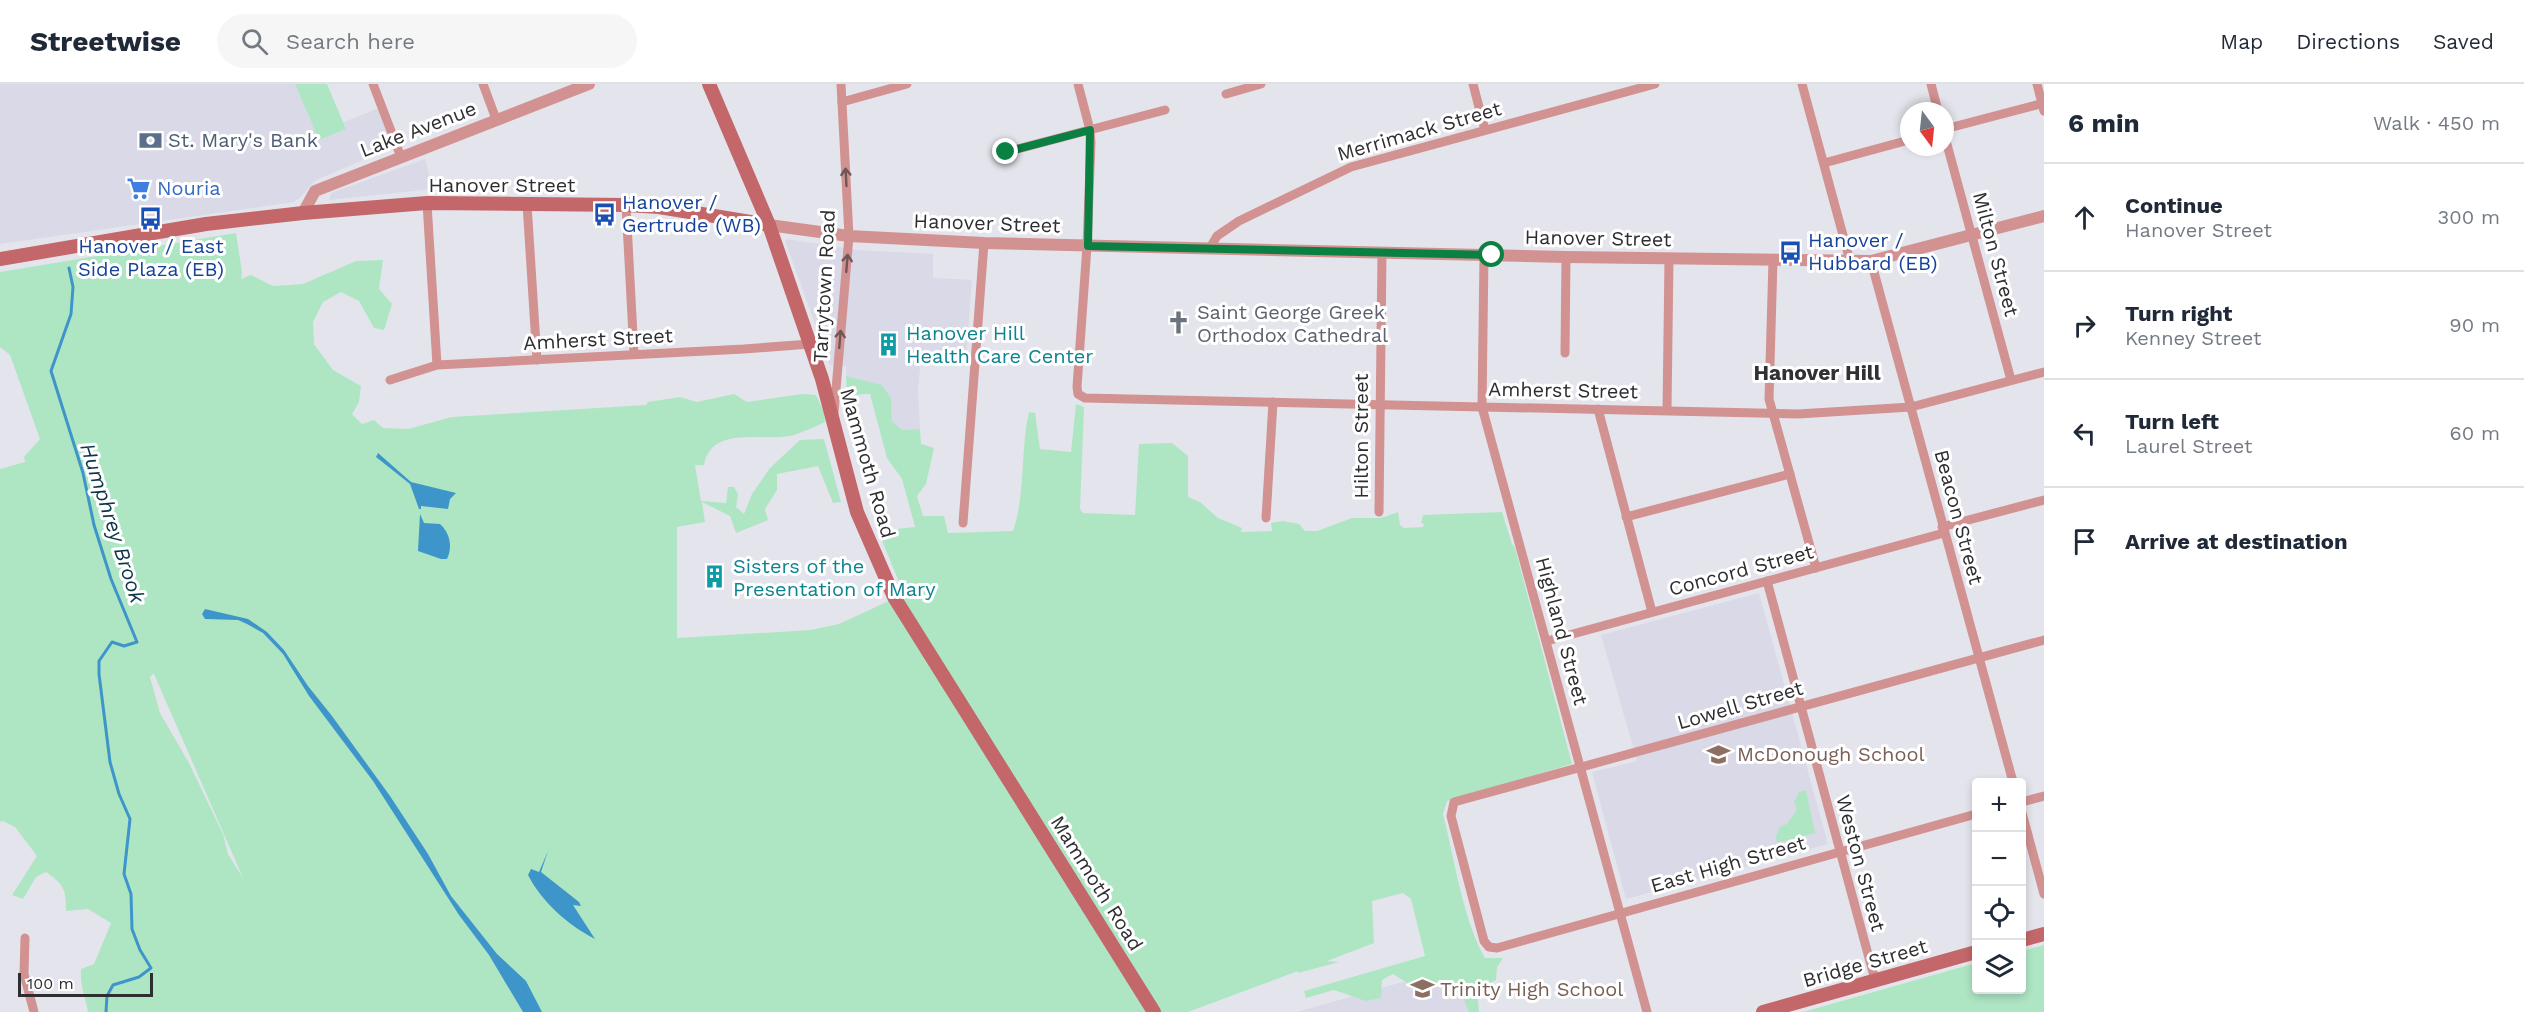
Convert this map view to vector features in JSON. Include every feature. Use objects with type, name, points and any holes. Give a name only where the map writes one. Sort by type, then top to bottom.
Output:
[{"type":"main road","name":"Mammoth Road","points":[[709,84],[769,225],[833,418],[857,512],[894,597],[1154,1012]]},
{"type":"main road","name":"Hanover Street","points":[[0,259],[175,229],[309,212],[427,203],[626,205],[677,210],[769,225]]},
{"type":"main road","points":[[2026,939],[2044,934]]},
{"type":"main road","name":"Bridge Street","points":[[1763,1012],[1972,953]]},
{"type":"street","points":[[373,84],[401,157]]},
{"type":"street","points":[[483,84],[496,119]]},
{"type":"street","name":"Lake Avenue","points":[[309,212],[328,186],[589,84]]},
{"type":"street","name":"Tarrytown Road","points":[[833,418],[849,236],[841,84]]},
{"type":"street","points":[[842,102],[908,84]]},
{"type":"street","points":[[1078,84],[1090,130],[1088,246]]},
{"type":"street","points":[[1226,94],[1261,84]]},
{"type":"street","points":[[1473,84],[1485,130]]},
{"type":"street","name":"Merrimack Street","points":[[1210,248],[1217,236],[1239,221],[1340,171],[1655,84]]},
{"type":"street","points":[[1802,84],[1850,261]]},
{"type":"street","points":[[1931,84],[1936,102]]},
{"type":"street","points":[[1954,127],[2043,106],[2037,84]]},
{"type":"street","points":[[1006,152],[1165,110]]},
{"type":"street","points":[[1824,163],[1900,142]]},
{"type":"street","name":"Milton Street","points":[[1950,156],[2011,381]]},
{"type":"street","points":[[427,203],[437,365]]},
{"type":"street","points":[[527,204],[537,360]]},
{"type":"street","points":[[626,205],[634,354]]},
{"type":"street","name":"Hanover Street","points":[[769,225],[849,236],[984,243],[1566,257],[1871,261],[2044,216]]},
{"type":"street","points":[[963,523],[984,243]]},
{"type":"street","name":"Amherst Street","points":[[1088,246],[1077,387],[1078,394],[1085,398],[1798,414],[1911,407],[2044,372]]},
{"type":"street","name":"Hilton Street","points":[[1379,512],[1382,253]]},
{"type":"street","name":"Highland Street","points":[[1484,255],[1482,407],[1647,1012]]},
{"type":"street","points":[[1565,353],[1566,257]]},
{"type":"street","points":[[1667,410],[1669,259]]},
{"type":"street","points":[[1773,260],[1769,399],[1771,413],[1816,568]]},
{"type":"street","name":"Beacon Street","points":[[1871,261],[2012,778]]},
{"type":"street","name":"Amherst Street","points":[[390,380],[437,365],[810,344]]},
{"type":"street","points":[[1266,518],[1273,402]]},
{"type":"street","points":[[1598,409],[1652,612]]},
{"type":"street","points":[[1626,517],[1790,474]]},
{"type":"street","name":"Concord Street","points":[[1547,641],[1816,568],[2044,500]]},
{"type":"street","name":"Weston Street","points":[[1767,581],[1875,980]]},
{"type":"street","name":"Lowell Street","points":[[1489,946],[1484,941],[1469,887],[1451,809],[1454,802],[2044,640]]},
{"type":"street","points":[[2026,801],[2044,796]]},
{"type":"street","name":"East High Street","points":[[1489,946],[1497,948],[1972,815]]},
{"type":"street","points":[[2026,828],[2044,894]]},
{"type":"street","points":[[25,938],[24,974],[33,1012]]},
{"type":"shaded area","points":[[0,84],[295,84],[319,140],[346,129],[344,122],[384,106],[400,144],[314,181],[294,202],[0,244]]},
{"type":"shaded area","points":[[425,159],[433,189],[329,200],[331,193]]},
{"type":"shaded area","points":[[787,239],[857,250],[933,254],[933,278],[972,280],[966,360],[921,357],[918,390],[920,429],[902,430],[892,421],[891,398],[882,385],[846,376],[846,366],[830,365],[785,241]]},
{"type":"shaded area","name":"McDonough School","points":[[1759,593],[1828,844],[1626,899],[1592,772],[1637,761],[1601,635]]},
{"type":"shaded area","name":"Trinity High School","points":[[1459,966],[1472,1012],[1297,1012]]},
{"type":"green space","points":[[295,84],[327,84],[346,129],[319,140]]},
{"type":"green space","points":[[236,233],[241,279],[251,275],[273,286],[303,284],[356,261],[383,260],[379,289],[392,304],[384,330],[374,328],[359,301],[341,292],[323,302],[313,322],[314,344],[333,370],[361,386],[359,402],[352,414],[362,424],[374,420],[383,428],[408,429],[452,417],[646,405],[648,402],[680,397],[697,402],[734,394],[747,402],[802,394],[816,395],[824,412],[825,422],[790,436],[739,438],[716,445],[709,453],[704,465],[695,465],[701,501],[726,503],[728,487],[734,487],[738,494],[736,507],[744,514],[752,494],[770,468],[800,440],[824,439],[841,502],[833,503],[818,466],[777,474],[777,490],[765,509],[768,520],[736,533],[730,516],[702,502],[705,522],[677,527],[677,638],[811,630],[839,624],[904,594],[878,531],[915,527],[902,479],[887,458],[870,394],[847,395],[846,376],[882,385],[891,398],[892,421],[902,430],[920,429],[921,444],[934,448],[926,484],[917,496],[923,516],[944,516],[948,533],[1013,531],[1020,501],[1029,412],[1035,413],[1040,449],[1071,452],[1076,404],[1084,407],[1080,509],[1083,513],[1135,515],[1139,444],[1172,443],[1188,456],[1188,497],[1200,502],[1218,518],[1242,528],[1241,532],[1272,531],[1271,523],[1283,521],[1299,524],[1305,531],[1317,531],[1352,518],[1381,518],[1398,512],[1400,525],[1404,528],[1423,527],[1424,524],[1421,523],[1423,515],[1502,512],[1515,548],[1572,764],[1447,801],[1443,814],[1470,925],[1485,958],[1503,958],[1497,967],[1496,980],[1477,989],[1479,1012],[1469,1012],[1458,985],[1449,983],[1417,989],[1393,974],[1382,980],[1381,998],[1366,1001],[1334,990],[1306,998],[1304,991],[1425,956],[1411,899],[1403,893],[1372,901],[1374,943],[1327,961],[1339,962],[1298,973],[1298,971],[1188,1012],[88,1012],[81,969],[94,964],[111,923],[88,909],[66,911],[63,888],[46,872],[36,877],[23,899],[12,895],[37,856],[15,827],[3,821],[0,822],[0,469],[25,462],[24,457],[40,439],[10,355],[0,347],[0,272]],"holes":[[[154,673],[243,878],[228,854],[223,834],[189,763],[160,713],[150,677]]]},
{"type":"green space","points":[[1806,790],[1815,833],[1777,843],[1776,836],[1780,827],[1787,824],[1797,810],[1794,802],[1799,792]]},
{"type":"green space","points":[[2044,945],[2044,1012],[1803,1012],[1972,964],[1972,994],[2026,994],[2026,950]]},
{"type":"water","points":[[378,453],[411,482],[456,493],[450,499],[448,509],[421,506],[419,509],[410,484],[376,457]]},
{"type":"water","points":[[420,514],[424,523],[440,524],[446,532],[450,545],[447,559],[418,551]]},
{"type":"water","points":[[205,609],[248,619],[267,632],[284,650],[390,796],[428,854],[451,896],[497,954],[526,981],[542,1012],[523,1012],[489,955],[459,915],[373,781],[309,696],[283,654],[263,633],[247,624],[238,620],[205,619],[202,614]]},
{"type":"water","points":[[548,851],[541,872],[579,902],[581,906],[573,905],[595,939],[575,927],[557,912],[528,875],[531,869],[539,872]]},
{"type":"waterway","name":"Humphrey Brook","points":[[69,268],[73,287],[71,314],[51,371],[83,473],[94,525],[111,579],[137,642],[124,646],[112,642],[99,661],[99,674],[110,762],[119,794],[130,819],[124,874],[131,894],[132,929],[140,950],[151,968],[139,977],[113,985],[107,996],[106,1012]]},
{"type":"place","name":"St. Mary's Bank","points":[[150,140]]},
{"type":"place","name":"Nouria","points":[[139,188]]},
{"type":"place","name":"Hanover / Gertrude (WB)","points":[[604,214]]},
{"type":"place","name":"Hanover / East Side Plaza (EB)","points":[[151,219]]},
{"type":"place","name":"Hanover / Hubbard (EB)","points":[[1790,252]]},
{"type":"place","name":"Saint George Greek Orthodox Cathedral","points":[[1179,323]]},
{"type":"place","name":"Hanover Hill Health Care Center","points":[[888,344]]},
{"type":"place","name":"Sisters of the Presentation of Mary","points":[[715,577]]},
{"type":"place","name":"McDonough School","points":[[1719,754]]},
{"type":"place","name":"Trinity High School","points":[[1422,989]]},
{"type":"district","name":"Hanover Hill","points":[[1817,372]]},
{"type":"route","points":[[1006,152],[1090,130],[1088,246],[1492,255]]}]
